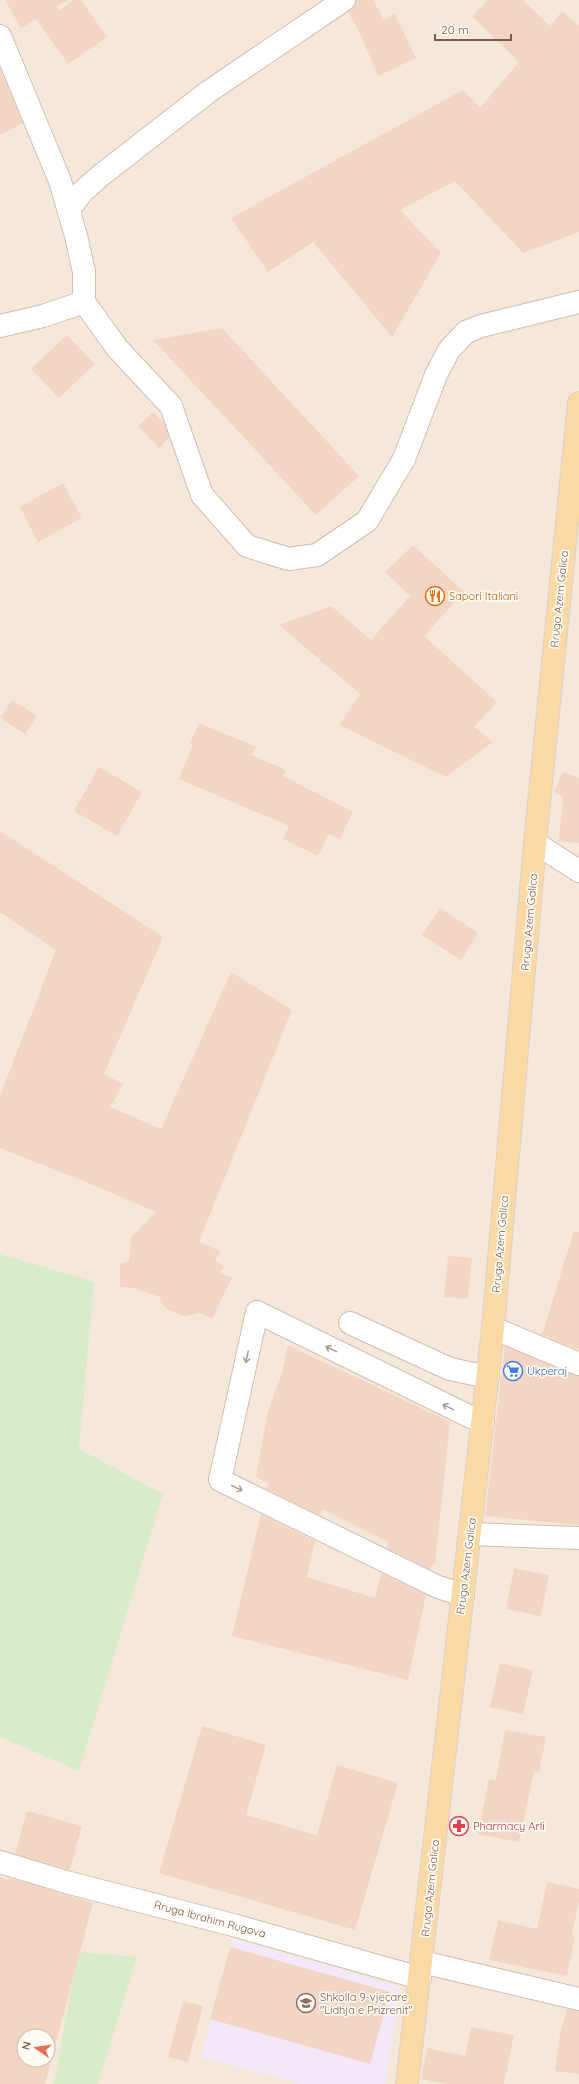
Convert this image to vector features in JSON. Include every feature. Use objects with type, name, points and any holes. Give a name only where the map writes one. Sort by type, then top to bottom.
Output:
[{"type":"main road","name":"Rruga Azem Galica","points":[[408,2084],[493,1328],[535,843],[579,403]]},
{"type":"street","points":[[69,210],[82,192],[100,176],[208,92],[344,0]]},
{"type":"street","points":[[0,36],[60,181],[69,210],[84,272],[84,302],[117,348],[171,406],[202,495],[247,546],[289,559],[317,555],[367,521],[404,458],[436,375],[449,350],[466,332],[481,326],[579,302]]},
{"type":"street","points":[[0,326],[43,316],[84,302]]},
{"type":"street","points":[[535,843],[579,871]]},
{"type":"street","points":[[463,1595],[438,1587],[220,1480],[257,1312],[483,1423]]},
{"type":"street","points":[[350,1323],[450,1369],[488,1377]]},
{"type":"street","points":[[493,1328],[579,1364]]},
{"type":"street","points":[[470,1534],[579,1538]]},
{"type":"street","name":"Rruga Ibrahim Rugova","points":[[0,1862],[66,1882],[234,1925],[421,1970],[579,1999]]},
{"type":"shaded area","points":[[0,0],[579,0],[579,2084],[0,2084]]},
{"type":"shaded area","name":"Shkolla 9-vjeçare \"Lidhja e Prizrenit\"","points":[[233,1939],[400,1987],[385,2084],[303,2084],[201,2057]]},
{"type":"green space","points":[[0,1254],[94,1282],[79,1449],[163,1494],[79,1771],[0,1737]]},
{"type":"green space","points":[[78,1952],[137,1957],[98,2084],[54,2084]]},
{"type":"building","points":[[5,0],[68,0],[57,6],[59,11],[74,0],[81,0],[107,37],[68,64],[36,19],[21,28]]},
{"type":"building","points":[[356,0],[373,0],[384,20],[395,14],[416,58],[378,76],[360,33],[348,12],[355,6]]},
{"type":"building","points":[[488,0],[523,0],[550,26],[562,11],[579,26],[579,232],[523,253],[455,181],[400,210],[441,253],[392,337],[313,242],[268,272],[231,218],[463,90],[480,108],[519,62],[472,16]]},
{"type":"building","points":[[0,69],[23,123],[0,135]]},
{"type":"building","points":[[222,328],[359,476],[316,515],[153,340]]},
{"type":"building","points":[[67,335],[95,364],[59,398],[31,369]]},
{"type":"building","points":[[153,412],[164,423],[169,438],[159,448],[138,426]]},
{"type":"building","points":[[63,483],[82,518],[38,542],[20,507]]},
{"type":"building","points":[[413,545],[464,592],[424,636],[497,702],[474,727],[493,742],[446,777],[339,725],[360,694],[279,625],[331,606],[371,640],[410,596],[385,572]]},
{"type":"building","points":[[12,700],[37,716],[25,734],[0,718]]},
{"type":"building","points":[[199,723],[256,747],[252,755],[286,770],[283,776],[353,812],[340,839],[329,834],[318,856],[283,839],[289,826],[179,779],[193,745],[190,743]]},
{"type":"building","points":[[99,767],[142,792],[117,836],[74,811]]},
{"type":"building","points":[[563,772],[579,778],[579,843],[559,841],[563,797],[554,792]]},
{"type":"building","points":[[0,831],[163,937],[104,1074],[123,1084],[110,1107],[161,1129],[231,972],[292,1010],[199,1242],[220,1251],[215,1261],[224,1266],[220,1273],[232,1278],[212,1319],[200,1313],[185,1316],[169,1310],[161,1303],[160,1297],[134,1288],[120,1287],[120,1264],[129,1261],[131,1237],[156,1212],[79,1179],[0,1148],[0,1096],[56,950],[0,912]]},
{"type":"building","points":[[440,908],[478,933],[461,960],[422,935]]},
{"type":"building","points":[[574,1231],[579,1232],[579,1350],[542,1335]]},
{"type":"building","points":[[448,1256],[472,1258],[468,1299],[444,1297]]},
{"type":"building","points":[[288,1345],[450,1422],[435,1565],[432,1564],[431,1570],[387,1548],[388,1542],[322,1509],[320,1515],[267,1489],[269,1483],[256,1477],[268,1411],[282,1373]]},
{"type":"building","points":[[505,1346],[579,1376],[579,1525],[485,1516]]},
{"type":"building","points":[[261,1514],[315,1541],[307,1577],[375,1598],[381,1573],[426,1595],[408,1680],[232,1636]]},
{"type":"building","points":[[514,1568],[549,1575],[541,1616],[506,1609]]},
{"type":"building","points":[[500,1663],[533,1670],[523,1714],[490,1707]]},
{"type":"building","points":[[202,1726],[266,1745],[246,1815],[317,1835],[337,1765],[398,1783],[355,1930],[159,1873]]},
{"type":"building","points":[[505,1730],[546,1737],[539,1773],[534,1772],[519,1842],[478,1834],[489,1779],[496,1780]]},
{"type":"building","points":[[27,1811],[82,1826],[70,1870],[15,1854]]},
{"type":"building","points":[[0,1877],[8,1880],[9,1878],[93,1903],[56,2043],[56,2028],[16,2028],[16,2068],[49,2068],[45,2084],[0,2084]]},
{"type":"building","points":[[547,1882],[579,1889],[579,1900],[572,1936],[575,1937],[567,1976],[489,1960],[498,1920],[537,1929]]},
{"type":"building","points":[[230,1947],[390,1992],[370,2064],[210,2019]]},
{"type":"building","points":[[183,2001],[203,2006],[188,2062],[168,2057]]},
{"type":"building","points":[[567,2009],[579,2011],[579,2074],[555,2071],[560,2034]]},
{"type":"building","points":[[471,2027],[514,2035],[504,2084],[446,2084],[421,2079],[427,2048],[465,2056]]},
{"type":"place","name":"Sapori Italiani","points":[[435,596]]},
{"type":"place","name":"Ukperaj","points":[[513,1371]]},
{"type":"place","name":"Pharmacy Arli","points":[[459,1826]]},
{"type":"place","name":"Shkolla 9-vjeçare \"Lidhja e Prizrenit\"","points":[[306,2003]]}]
